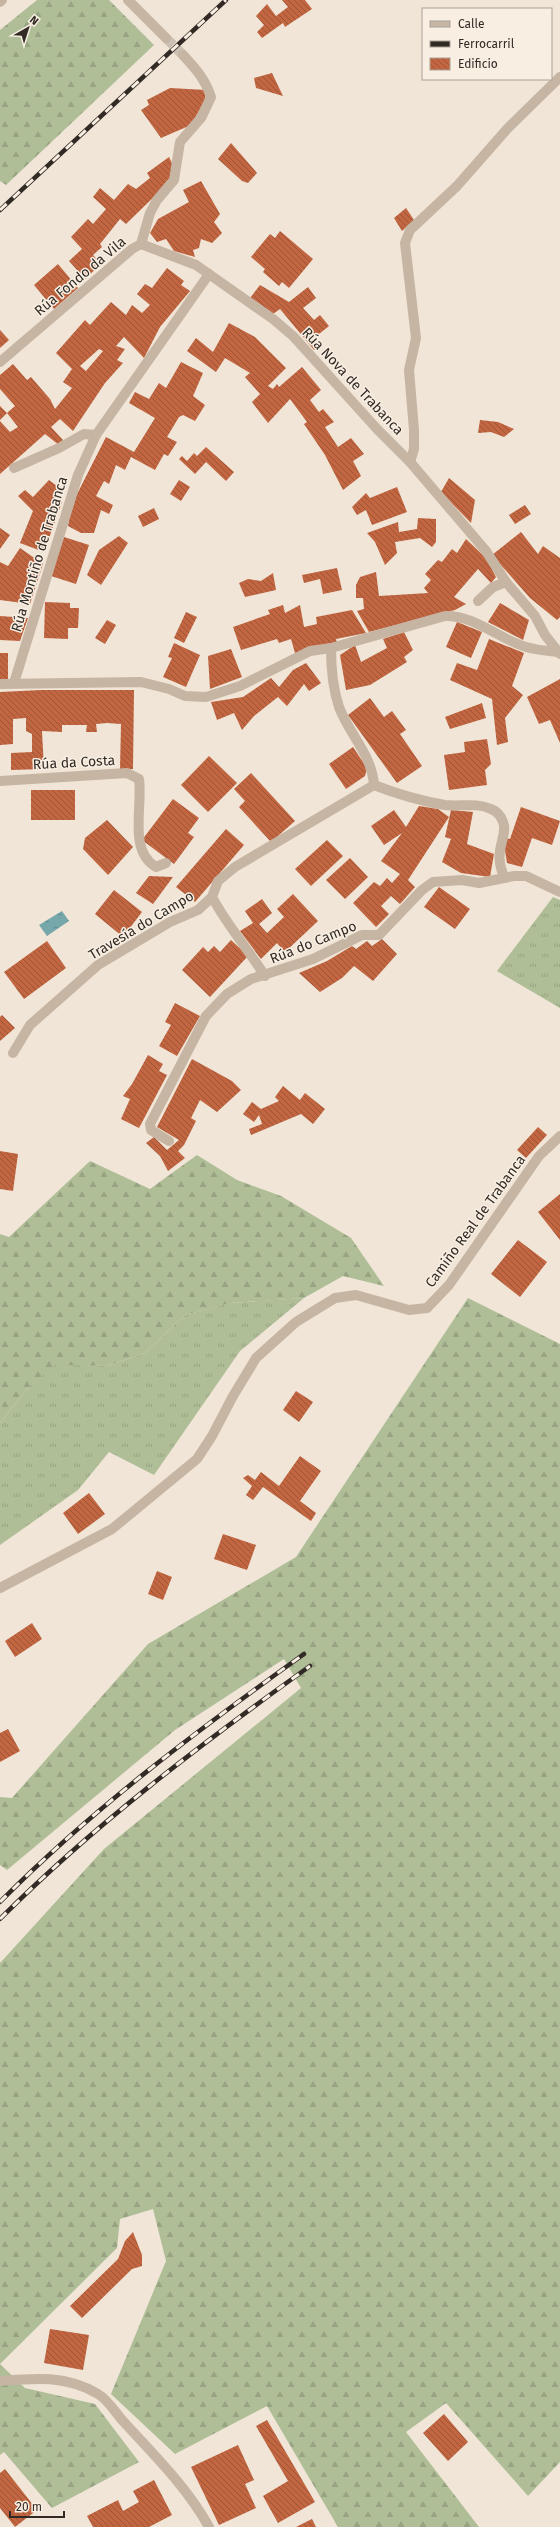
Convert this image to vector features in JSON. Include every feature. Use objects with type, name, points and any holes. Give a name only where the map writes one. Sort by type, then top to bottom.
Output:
[{"type":"street","points":[[128,0],[166,38]]},
{"type":"street","name":"Rúa Fondo da Vila","points":[[0,362],[132,248],[141,244],[150,213],[157,200],[174,180],[180,142],[201,118],[211,96],[203,78],[183,55]]},
{"type":"street","points":[[410,462],[414,449],[414,430],[409,370],[416,338],[405,243],[406,235],[457,186],[507,129],[560,77]]},
{"type":"street","name":"Rúa Nova de Trabanca","points":[[141,244],[196,265],[273,319],[293,336],[377,429],[410,462],[486,551],[506,582],[535,616],[559,653]]},
{"type":"street","name":"Rúa Montiño de Trabanca","points":[[14,683],[78,475],[96,435],[209,274]]},
{"type":"street","points":[[14,468],[59,448],[84,434],[96,435]]},
{"type":"street","points":[[478,601],[493,587],[506,582]]},
{"type":"street","points":[[0,684],[141,682],[163,687],[185,696],[206,697],[240,686],[310,651],[331,648],[445,616],[456,616],[472,621],[491,633],[527,648],[559,653]]},
{"type":"street","points":[[331,648],[331,663],[339,707],[373,770],[374,785],[407,797],[440,804],[479,805],[491,809],[500,816],[504,824],[498,855],[499,866],[505,878]]},
{"type":"street","name":"Rúa da Costa","points":[[0,781],[127,773],[139,780],[139,838],[143,853],[149,864],[156,867],[166,863]]},
{"type":"street","name":"Travesía do Campo","points":[[13,1053],[30,1025],[98,965],[170,922],[198,910],[212,897],[218,881],[235,867],[374,785]]},
{"type":"street","name":"Rúa do Campo","points":[[169,1141],[151,1130],[150,1124],[206,1016],[227,994],[251,979],[265,976],[313,959],[362,936],[379,935],[422,890],[432,882],[462,880],[479,883],[526,876],[560,892]]},
{"type":"street","name":"Rúa do Campo","points":[[212,897],[224,920],[265,976]]},
{"type":"street","name":"Camiño Real de Trabanca","points":[[0,1588],[112,1529],[197,1458],[212,1436],[233,1396],[256,1358],[296,1322],[335,1298],[356,1295],[409,1310],[427,1308],[448,1285],[539,1156],[560,1136]]},
{"type":"street","points":[[0,2381],[42,2377],[72,2383],[99,2394],[171,2473],[200,2510],[209,2527]]},
{"type":"green space","points":[[37,0],[109,0],[154,45],[6,185],[0,181],[0,30]]},
{"type":"green space","points":[[553,897],[560,900],[560,1008],[497,971]]},
{"type":"green space","points":[[197,1155],[237,1180],[281,1196],[351,1238],[384,1286],[343,1276],[304,1298],[230,1303],[185,1315],[145,1353],[107,1366],[56,1365],[28,1388],[0,1423],[0,1234],[9,1237],[90,1161],[150,1189]]},
{"type":"green space","points":[[304,1298],[240,1351],[154,1475],[109,1452],[78,1490],[0,1545],[0,1423],[28,1388],[56,1364],[107,1366],[145,1353],[185,1315],[229,1303]]},
{"type":"green space","points":[[468,1298],[560,1344],[560,2462],[528,2496],[446,2403],[406,2432],[479,2527],[338,2527],[267,2406],[175,2454],[111,2394],[166,2261],[153,2209],[120,2219],[117,2248],[0,2364],[0,1963],[104,1849],[301,1688],[284,1659],[175,1730],[7,1870],[0,1865],[0,1797],[12,1798],[148,1644],[296,1557]]},
{"type":"green space","points":[[0,2364],[25,2388],[95,2404],[139,2462],[52,2508],[4,2452],[0,2455]]},
{"type":"water","points":[[62,911],[69,921],[47,936],[39,925]]},
{"type":"building","points":[[282,0],[305,0],[312,9],[285,27],[283,23],[262,38],[257,32],[264,25],[256,16],[267,4],[276,16],[288,7]]},
{"type":"building","points":[[272,73],[283,96],[256,88],[254,78]]},
{"type":"building","points":[[170,88],[206,90],[205,100],[191,125],[161,138],[141,110],[149,105],[147,100]]},
{"type":"building","points":[[231,143],[257,173],[248,183],[242,181],[218,159]]},
{"type":"building","points":[[169,157],[173,165],[173,174],[160,191],[126,224],[120,219],[100,244],[102,247],[93,255],[101,264],[85,279],[69,261],[82,249],[71,237],[88,219],[93,224],[106,209],[93,197],[100,188],[114,200],[128,184],[136,189],[150,178],[147,173]]},
{"type":"building","points":[[201,181],[220,214],[214,222],[222,233],[212,243],[201,239],[199,248],[193,250],[195,257],[174,251],[166,239],[157,242],[150,233],[158,219],[189,202],[183,190]]},
{"type":"building","points":[[406,208],[414,220],[402,231],[394,218]]},
{"type":"building","points":[[280,231],[313,259],[289,288],[282,282],[279,286],[263,272],[265,269],[251,257],[270,234],[275,238]]},
{"type":"building","points":[[58,264],[78,288],[54,309],[34,285]]},
{"type":"building","points":[[167,268],[184,281],[181,285],[190,291],[160,327],[144,358],[124,337],[116,346],[125,349],[117,360],[123,363],[105,383],[73,431],[60,419],[51,427],[63,440],[59,445],[45,434],[0,474],[0,421],[10,432],[18,427],[7,413],[15,406],[0,389],[0,375],[13,364],[27,380],[31,377],[50,399],[55,409],[72,388],[63,382],[72,369],[56,353],[85,320],[90,325],[111,302],[126,315],[132,305],[142,313],[150,305],[137,294],[145,284],[152,288]],"holes":[[[99,349],[103,351],[86,371],[80,366]]]},
{"type":"building","points":[[260,285],[289,302],[308,287],[316,298],[303,308],[314,320],[320,315],[329,326],[314,338],[319,346],[314,350],[280,309],[273,314],[250,298]]},
{"type":"building","points":[[229,323],[255,337],[286,368],[268,386],[273,389],[277,384],[279,387],[302,367],[321,390],[310,400],[319,412],[323,409],[334,422],[325,427],[338,447],[351,438],[364,454],[353,461],[361,476],[343,490],[325,455],[304,424],[307,422],[290,399],[268,423],[252,402],[260,394],[245,377],[250,373],[225,358],[216,372],[187,351],[196,338],[213,352]]},
{"type":"building","points":[[0,330],[9,340],[0,348]]},
{"type":"building","points":[[181,362],[203,373],[193,396],[205,405],[195,421],[183,415],[179,417],[167,437],[177,442],[168,456],[164,454],[155,470],[131,457],[125,470],[116,465],[109,484],[104,481],[96,496],[113,505],[109,514],[101,510],[94,533],[81,533],[68,526],[71,506],[106,437],[134,452],[155,418],[129,403],[135,392],[149,399],[159,383],[166,388]]},
{"type":"building","points":[[0,406],[7,413],[0,420]]},
{"type":"building","points":[[480,420],[498,422],[514,429],[504,437],[491,432],[478,433]]},
{"type":"building","points":[[206,447],[234,472],[226,481],[206,462],[195,474],[179,459],[182,456],[187,461],[194,453],[197,456]]},
{"type":"building","points":[[449,478],[475,500],[471,523],[441,492]]},
{"type":"building","points":[[49,480],[61,489],[54,500],[62,502],[44,552],[20,543],[33,511],[18,496],[25,490],[33,497]]},
{"type":"building","points":[[179,480],[190,487],[181,501],[170,494]]},
{"type":"building","points":[[397,487],[407,512],[372,525],[366,510],[357,515],[352,507],[366,493],[370,498]]},
{"type":"building","points":[[525,505],[531,514],[515,524],[509,515]]},
{"type":"building","points":[[154,508],[159,519],[143,527],[138,516]]},
{"type":"building","points":[[418,518],[436,519],[436,542],[432,547],[420,538],[395,542],[397,553],[385,565],[375,542],[367,533],[398,522],[399,532],[417,529]]},
{"type":"building","points":[[0,528],[10,535],[0,549]]},
{"type":"building","points":[[521,532],[538,554],[543,546],[560,558],[560,617],[557,620],[530,598],[492,555]]},
{"type":"building","points":[[119,536],[128,543],[101,585],[87,575],[99,550]]},
{"type":"building","points":[[64,537],[89,545],[76,584],[51,576]]},
{"type":"building","points":[[466,539],[486,558],[496,577],[491,583],[478,569],[454,597],[466,604],[455,610],[369,632],[357,611],[364,609],[363,598],[356,598],[356,585],[360,577],[376,572],[379,596],[428,593],[424,588],[431,580],[425,574],[438,560],[442,562],[452,549],[457,553]]},
{"type":"building","points":[[20,548],[43,564],[30,604],[0,600],[0,562],[8,566]]},
{"type":"building","points":[[337,568],[342,590],[323,594],[320,579],[304,583],[302,575]]},
{"type":"building","points":[[273,573],[276,590],[245,597],[239,583],[248,579],[261,581]]},
{"type":"building","points":[[45,602],[70,603],[70,608],[79,608],[78,628],[68,628],[68,639],[44,638]]},
{"type":"building","points":[[500,603],[529,620],[523,640],[488,622]]},
{"type":"building","points":[[283,605],[285,613],[300,605],[304,627],[317,624],[316,617],[352,610],[366,633],[336,639],[337,643],[295,653],[291,639],[279,643],[277,639],[241,650],[233,627],[270,614],[268,610]]},
{"type":"building","points":[[186,612],[197,617],[184,643],[174,638]]},
{"type":"building","points":[[0,616],[28,618],[20,641],[0,640]]},
{"type":"building","points":[[107,620],[116,625],[105,644],[95,638]]},
{"type":"building","points":[[457,622],[482,632],[471,658],[446,647]]},
{"type":"building","points":[[404,632],[413,650],[404,657],[407,662],[370,685],[346,690],[340,655],[355,645],[361,662],[387,648],[383,639]]},
{"type":"building","points":[[489,639],[524,653],[512,686],[523,695],[505,718],[508,742],[497,745],[492,699],[450,680],[457,663],[477,670]]},
{"type":"building","points":[[174,643],[200,655],[186,687],[163,677],[172,658],[168,657]]},
{"type":"building","points":[[231,649],[242,677],[210,689],[208,656]]},
{"type":"building","points":[[0,653],[8,653],[8,680],[0,680]]},
{"type":"building","points":[[306,663],[321,683],[309,691],[304,684],[287,706],[278,697],[254,716],[242,730],[234,713],[217,720],[211,702],[243,697],[271,678],[279,687],[293,670]]},
{"type":"building","points":[[560,679],[560,743],[550,720],[539,724],[527,697]]},
{"type":"building","points":[[41,690],[134,690],[133,769],[120,769],[121,724],[107,723],[96,724],[97,732],[86,732],[87,725],[62,725],[62,732],[42,731],[44,769],[11,770],[11,753],[32,752],[32,734],[26,731],[26,718],[13,719],[13,744],[0,745],[0,692]]},
{"type":"building","points":[[370,698],[384,717],[392,711],[406,730],[400,734],[422,766],[397,783],[348,715]]},
{"type":"building","points":[[482,703],[486,718],[450,729],[445,717]]},
{"type":"building","points":[[487,739],[491,764],[485,770],[487,785],[449,790],[444,755],[465,752],[464,742]]},
{"type":"building","points":[[353,747],[367,768],[365,776],[346,789],[329,764]]},
{"type":"building","points":[[209,756],[237,783],[208,812],[181,785]]},
{"type":"building","points":[[251,773],[295,821],[271,842],[239,807],[245,801],[234,789]]},
{"type":"building","points":[[31,790],[75,790],[75,820],[31,820]]},
{"type":"building","points":[[173,799],[199,818],[188,833],[194,837],[174,864],[142,840]]},
{"type":"building","points":[[419,806],[438,809],[449,817],[408,880],[415,887],[400,904],[391,896],[381,906],[389,914],[376,927],[353,903],[374,882],[380,886],[387,878],[392,883],[400,874],[381,861],[402,833],[384,845],[371,826],[394,810],[406,827]]},
{"type":"building","points":[[521,807],[560,821],[552,845],[532,838],[522,867],[507,863],[504,844],[505,838],[510,839]]},
{"type":"building","points":[[451,810],[473,812],[467,844],[494,854],[490,877],[461,873],[442,862],[451,839],[445,837]]},
{"type":"building","points":[[107,820],[133,847],[108,875],[83,849],[85,838]]},
{"type":"building","points":[[226,829],[244,845],[195,902],[176,887]]},
{"type":"building","points":[[327,840],[343,856],[311,886],[295,869]]},
{"type":"building","points":[[350,858],[368,877],[345,899],[326,880]]},
{"type":"building","points":[[149,876],[173,877],[153,904],[136,893]]},
{"type":"building","points":[[439,887],[470,909],[455,929],[424,907]]},
{"type":"building","points":[[114,890],[142,912],[123,937],[95,914]]},
{"type":"building","points":[[293,894],[318,921],[285,952],[277,943],[261,959],[240,931],[253,923],[245,911],[262,899],[272,913],[259,924],[267,933],[284,917],[277,909]]},
{"type":"building","points":[[382,939],[397,954],[373,981],[354,966],[342,978],[320,992],[299,973],[327,961],[352,946],[356,949],[367,941],[372,946]]},
{"type":"building","points":[[231,940],[248,956],[210,997],[182,970],[203,947],[208,952],[214,946],[220,952]]},
{"type":"building","points":[[47,941],[66,968],[24,999],[4,972]]},
{"type":"building","points":[[175,1003],[200,1016],[177,1056],[159,1046],[171,1025],[165,1022]]},
{"type":"building","points":[[2,1015],[15,1028],[0,1041],[0,1017]]},
{"type":"building","points":[[148,1055],[163,1064],[159,1071],[167,1075],[139,1128],[121,1119],[130,1099],[123,1096],[132,1084]]},
{"type":"building","points":[[192,1059],[232,1081],[241,1090],[217,1112],[200,1100],[191,1118],[196,1121],[184,1145],[178,1151],[185,1158],[168,1171],[160,1156],[146,1143],[154,1137],[167,1150],[179,1140],[157,1127]]},
{"type":"building","points":[[283,1086],[300,1100],[305,1093],[325,1109],[313,1124],[301,1114],[251,1135],[249,1129],[262,1124],[259,1115],[254,1122],[243,1114],[252,1102],[261,1109],[279,1101],[275,1097]]},
{"type":"building","points":[[538,1127],[547,1135],[526,1158],[517,1150]]},
{"type":"building","points":[[0,1151],[18,1154],[13,1191],[0,1189]]},
{"type":"building","points":[[560,1194],[560,1240],[538,1212]]},
{"type":"building","points":[[518,1240],[547,1262],[520,1297],[491,1274]]},
{"type":"building","points":[[296,1391],[313,1402],[299,1422],[283,1410]]},
{"type":"building","points":[[300,1456],[321,1471],[300,1501],[316,1513],[311,1521],[263,1487],[253,1500],[246,1495],[252,1486],[243,1478],[248,1475],[255,1480],[261,1472],[279,1486]]},
{"type":"building","points":[[89,1493],[105,1514],[78,1534],[63,1513]]},
{"type":"building","points":[[223,1534],[256,1545],[247,1570],[214,1559]]},
{"type":"building","points":[[157,1571],[172,1577],[163,1600],[148,1594]]},
{"type":"building","points":[[32,1623],[42,1639],[15,1657],[5,1641]]},
{"type":"building","points":[[8,1729],[20,1751],[0,1762],[0,1733]]},
{"type":"building","points":[[133,2232],[142,2255],[142,2266],[132,2269],[82,2318],[70,2306],[118,2259],[125,2241]]},
{"type":"building","points":[[50,2329],[89,2335],[83,2370],[44,2363]]},
{"type":"building","points":[[444,2414],[468,2442],[448,2461],[423,2433]]},
{"type":"building","points":[[267,2420],[315,2502],[278,2523],[263,2496],[288,2481],[256,2426]]},
{"type":"building","points":[[238,2445],[254,2480],[245,2484],[256,2508],[219,2525],[191,2467]]},
{"type":"building","points":[[5,2469],[37,2510],[15,2527],[0,2508],[0,2473]]},
{"type":"building","points":[[154,2480],[172,2515],[149,2527],[93,2527],[87,2516],[118,2500],[123,2511],[139,2502],[133,2491]]},
{"type":"building","points":[[312,2519],[316,2527],[296,2527]]},
{"type":"tunnel","points":[[166,38],[183,55]]},
{"type":"railway","points":[[0,210],[226,0]]},
{"type":"railway","points":[[0,1902],[71,1835],[109,1803],[185,1741],[304,1654]]},
{"type":"railway","points":[[0,1919],[73,1850],[150,1786],[189,1755],[310,1666]]}]
